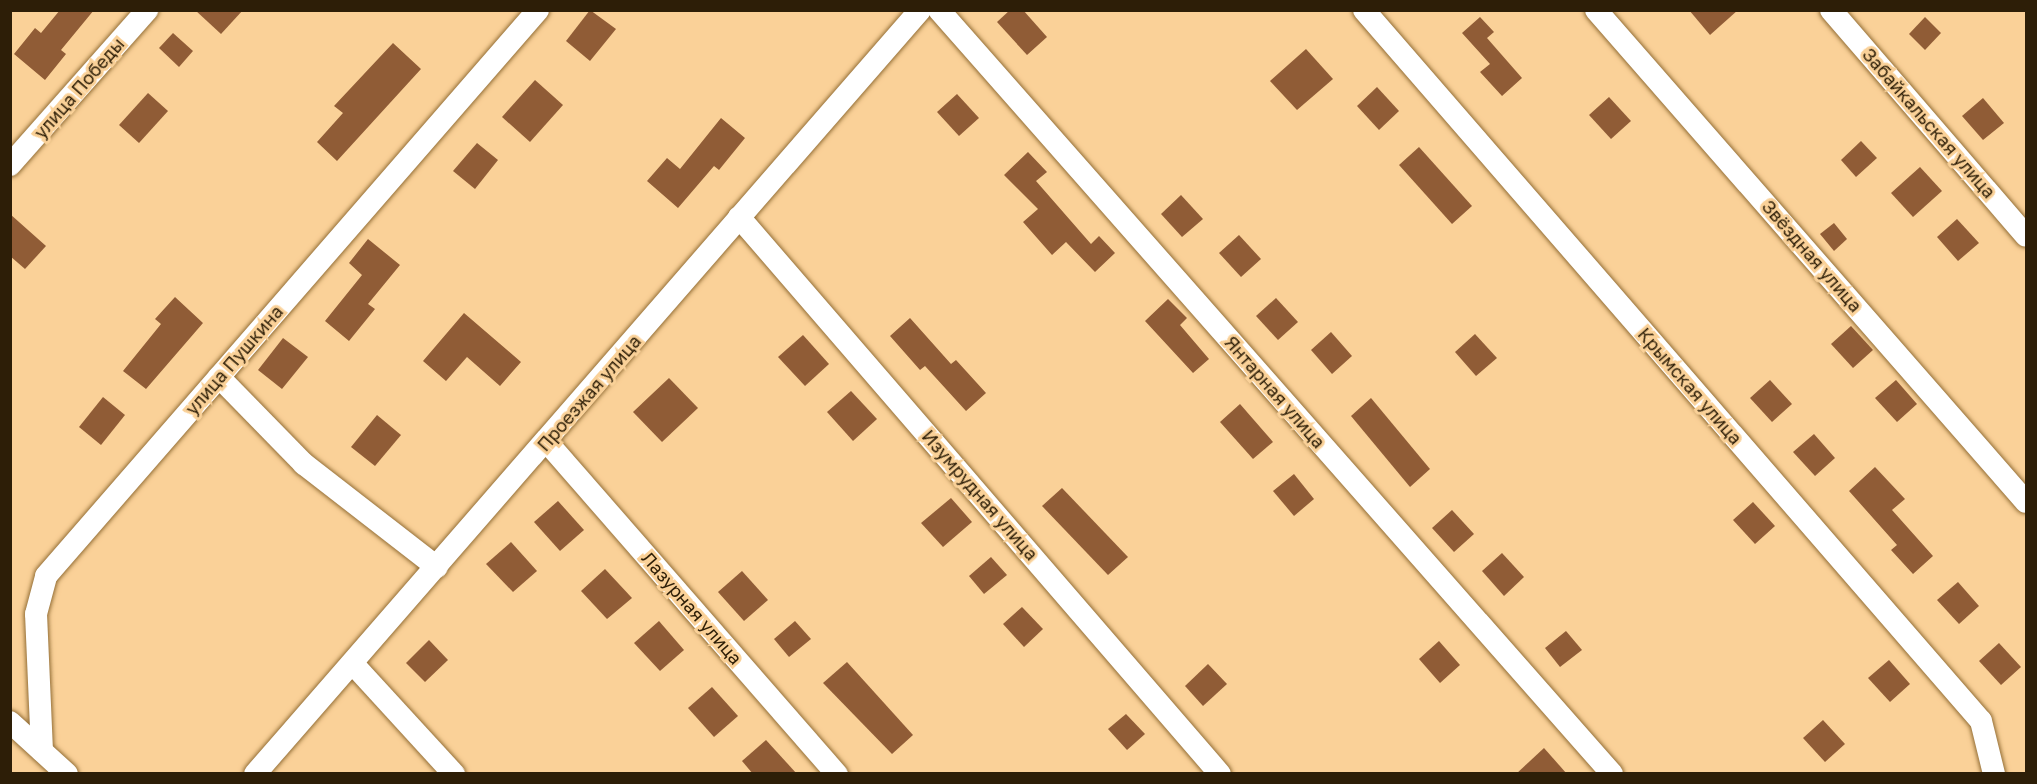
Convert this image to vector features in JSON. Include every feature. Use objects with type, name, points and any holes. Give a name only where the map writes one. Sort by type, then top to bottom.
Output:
[{"type":"street","name":"улица Победы","points":[[10,165],[147,10]]},
{"type":"street","name":"улица Пушкина","points":[[42,751],[36,614],[46,576],[538,10]]},
{"type":"street","name":"Проезжая улица","points":[[255,774],[354,665],[920,10]]},
{"type":"street","name":"Янтарная улица","points":[[939,10],[1612,774]]},
{"type":"street","name":"Крымская улица","points":[[1364,10],[1982,721],[1995,774]]},
{"type":"street","name":"Звёздная улица","points":[[1596,10],[2026,502]]},
{"type":"street","name":"Забайкальская улица","points":[[1831,10],[2026,236]]},
{"type":"street","name":"Изумрудная улица","points":[[739,217],[1220,774]]},
{"type":"street","points":[[219,377],[304,464],[437,567]]},
{"type":"street","name":"Лазурная улица","points":[[547,442],[837,774]]},
{"type":"street","points":[[354,665],[454,774]]},
{"type":"street","points":[[10,722],[67,774]]},
{"type":"building","points":[[60,10],[94,10],[61,50],[66,54],[45,80],[14,54],[35,28],[41,33]]},
{"type":"building","points":[[195,10],[243,10],[221,34]]},
{"type":"building","points":[[590,10],[616,29],[590,61],[566,41]]},
{"type":"building","points":[[1010,10],[1023,10],[1047,37],[1027,55],[997,22]]},
{"type":"building","points":[[1689,10],[1738,10],[1710,35]]},
{"type":"building","points":[[1480,17],[1494,32],[1487,38],[1522,78],[1502,96],[1480,72],[1490,64],[1462,33]]},
{"type":"building","points":[[1925,17],[1941,33],[1925,50],[1909,34]]},
{"type":"building","points":[[173,33],[193,51],[179,67],[159,48]]},
{"type":"building","points":[[393,43],[421,69],[337,161],[317,142],[343,113],[334,106]]},
{"type":"building","points":[[1306,49],[1333,79],[1297,110],[1270,81]]},
{"type":"building","points":[[535,80],[563,105],[530,142],[502,117]]},
{"type":"building","points":[[1377,87],[1399,111],[1379,130],[1357,106]]},
{"type":"building","points":[[148,93],[168,111],[139,143],[119,125]]},
{"type":"building","points":[[957,94],[979,118],[959,136],[937,112]]},
{"type":"building","points":[[1609,97],[1631,121],[1611,139],[1589,115]]},
{"type":"building","points":[[1983,98],[2004,123],[1983,140],[1962,116]]},
{"type":"building","points":[[721,118],[745,138],[719,170],[714,166],[678,208],[647,181],[667,158],[680,169]]},
{"type":"building","points":[[1861,141],[1877,158],[1856,177],[1841,160]]},
{"type":"building","points":[[477,143],[498,160],[475,189],[453,171]]},
{"type":"building","points":[[1419,147],[1472,206],[1452,224],[1399,165]]},
{"type":"building","points":[[1028,152],[1047,172],[1036,181],[1091,244],[1099,236],[1115,253],[1095,272],[1066,242],[1052,255],[1023,222],[1038,209],[1004,175]]},
{"type":"building","points":[[1920,167],[1942,191],[1913,217],[1891,193]]},
{"type":"building","points":[[1181,195],[1203,219],[1182,237],[1161,214]]},
{"type":"building","points":[[10,214],[46,246],[25,269],[10,256]]},
{"type":"building","points":[[1957,219],[1979,243],[1958,261],[1937,237]]},
{"type":"building","points":[[1834,223],[1847,239],[1834,251],[1820,234]]},
{"type":"building","points":[[1239,235],[1261,259],[1241,277],[1219,253]]},
{"type":"building","points":[[368,239],[400,265],[368,304],[375,309],[349,341],[325,321],[362,275],[349,263]]},
{"type":"building","points":[[175,297],[203,323],[146,389],[123,371],[161,324],[155,319]]},
{"type":"building","points":[[1276,298],[1298,322],[1278,340],[1256,316]]},
{"type":"building","points":[[1168,299],[1187,318],[1180,325],[1209,359],[1193,373],[1145,321]]},
{"type":"building","points":[[464,313],[521,362],[500,386],[467,357],[446,381],[423,361]]},
{"type":"building","points":[[910,318],[951,364],[956,360],[986,393],[966,411],[925,366],[920,370],[890,336]]},
{"type":"building","points":[[1851,326],[1873,350],[1853,368],[1831,344]]},
{"type":"building","points":[[1331,332],[1352,356],[1332,374],[1311,350]]},
{"type":"building","points":[[1475,334],[1497,358],[1476,376],[1455,352]]},
{"type":"building","points":[[803,335],[829,364],[805,386],[778,357]]},
{"type":"building","points":[[283,338],[308,357],[282,389],[258,370]]},
{"type":"building","points":[[669,378],[698,408],[662,442],[633,412]]},
{"type":"building","points":[[1770,380],[1792,404],[1772,422],[1750,398]]},
{"type":"building","points":[[1896,380],[1917,404],[1897,422],[1875,398]]},
{"type":"building","points":[[851,391],[877,419],[853,441],[827,412]]},
{"type":"building","points":[[103,397],[125,415],[101,445],[79,427]]},
{"type":"building","points":[[1371,398],[1430,469],[1410,487],[1351,416]]},
{"type":"building","points":[[1240,404],[1273,442],[1253,459],[1220,422]]},
{"type":"building","points":[[377,415],[401,435],[375,466],[351,447]]},
{"type":"building","points":[[1814,434],[1835,458],[1815,476],[1793,452]]},
{"type":"building","points":[[1875,467],[1905,499],[1892,510],[1933,556],[1913,574],[1891,550],[1897,545],[1849,491]]},
{"type":"building","points":[[1294,474],[1314,499],[1294,516],[1273,491]]},
{"type":"building","points":[[1062,488],[1128,557],[1108,575],[1042,506]]},
{"type":"building","points":[[951,498],[972,522],[943,547],[921,523]]},
{"type":"building","points":[[558,501],[584,530],[560,551],[534,522]]},
{"type":"building","points":[[1753,502],[1775,526],[1755,544],[1733,520]]},
{"type":"building","points":[[1452,510],[1474,534],[1454,552],[1432,528]]},
{"type":"building","points":[[511,542],[537,571],[513,592],[486,564]]},
{"type":"building","points":[[1502,553],[1524,577],[1504,596],[1482,571]]},
{"type":"building","points":[[991,557],[1007,575],[984,594],[969,576]]},
{"type":"building","points":[[605,569],[632,598],[607,619],[581,591]]},
{"type":"building","points":[[742,571],[768,600],[744,621],[718,592]]},
{"type":"building","points":[[1958,582],[1979,606],[1959,624],[1937,600]]},
{"type":"building","points":[[1022,607],[1043,629],[1024,647],[1003,624]]},
{"type":"building","points":[[659,621],[684,650],[660,671],[634,643]]},
{"type":"building","points":[[795,621],[811,639],[789,657],[774,639]]},
{"type":"building","points":[[1566,631],[1582,650],[1560,667],[1545,648]]},
{"type":"building","points":[[429,640],[448,660],[425,682],[406,663]]},
{"type":"building","points":[[1439,641],[1460,665],[1440,683],[1419,659]]},
{"type":"building","points":[[1999,643],[2021,667],[2001,685],[1979,661]]},
{"type":"building","points":[[1889,660],[1910,684],[1890,702],[1868,678]]},
{"type":"building","points":[[847,662],[913,735],[892,754],[823,683]]},
{"type":"building","points":[[1208,664],[1227,684],[1203,706],[1185,686]]},
{"type":"building","points":[[712,687],[738,716],[714,737],[688,708]]},
{"type":"building","points":[[1126,714],[1145,734],[1127,750],[1108,729]]},
{"type":"building","points":[[1823,720],[1845,744],[1825,762],[1803,738]]},
{"type":"building","points":[[766,740],[797,774],[753,774],[742,761]]},
{"type":"building","points":[[1544,748],[1567,774],[1516,774]]}]
